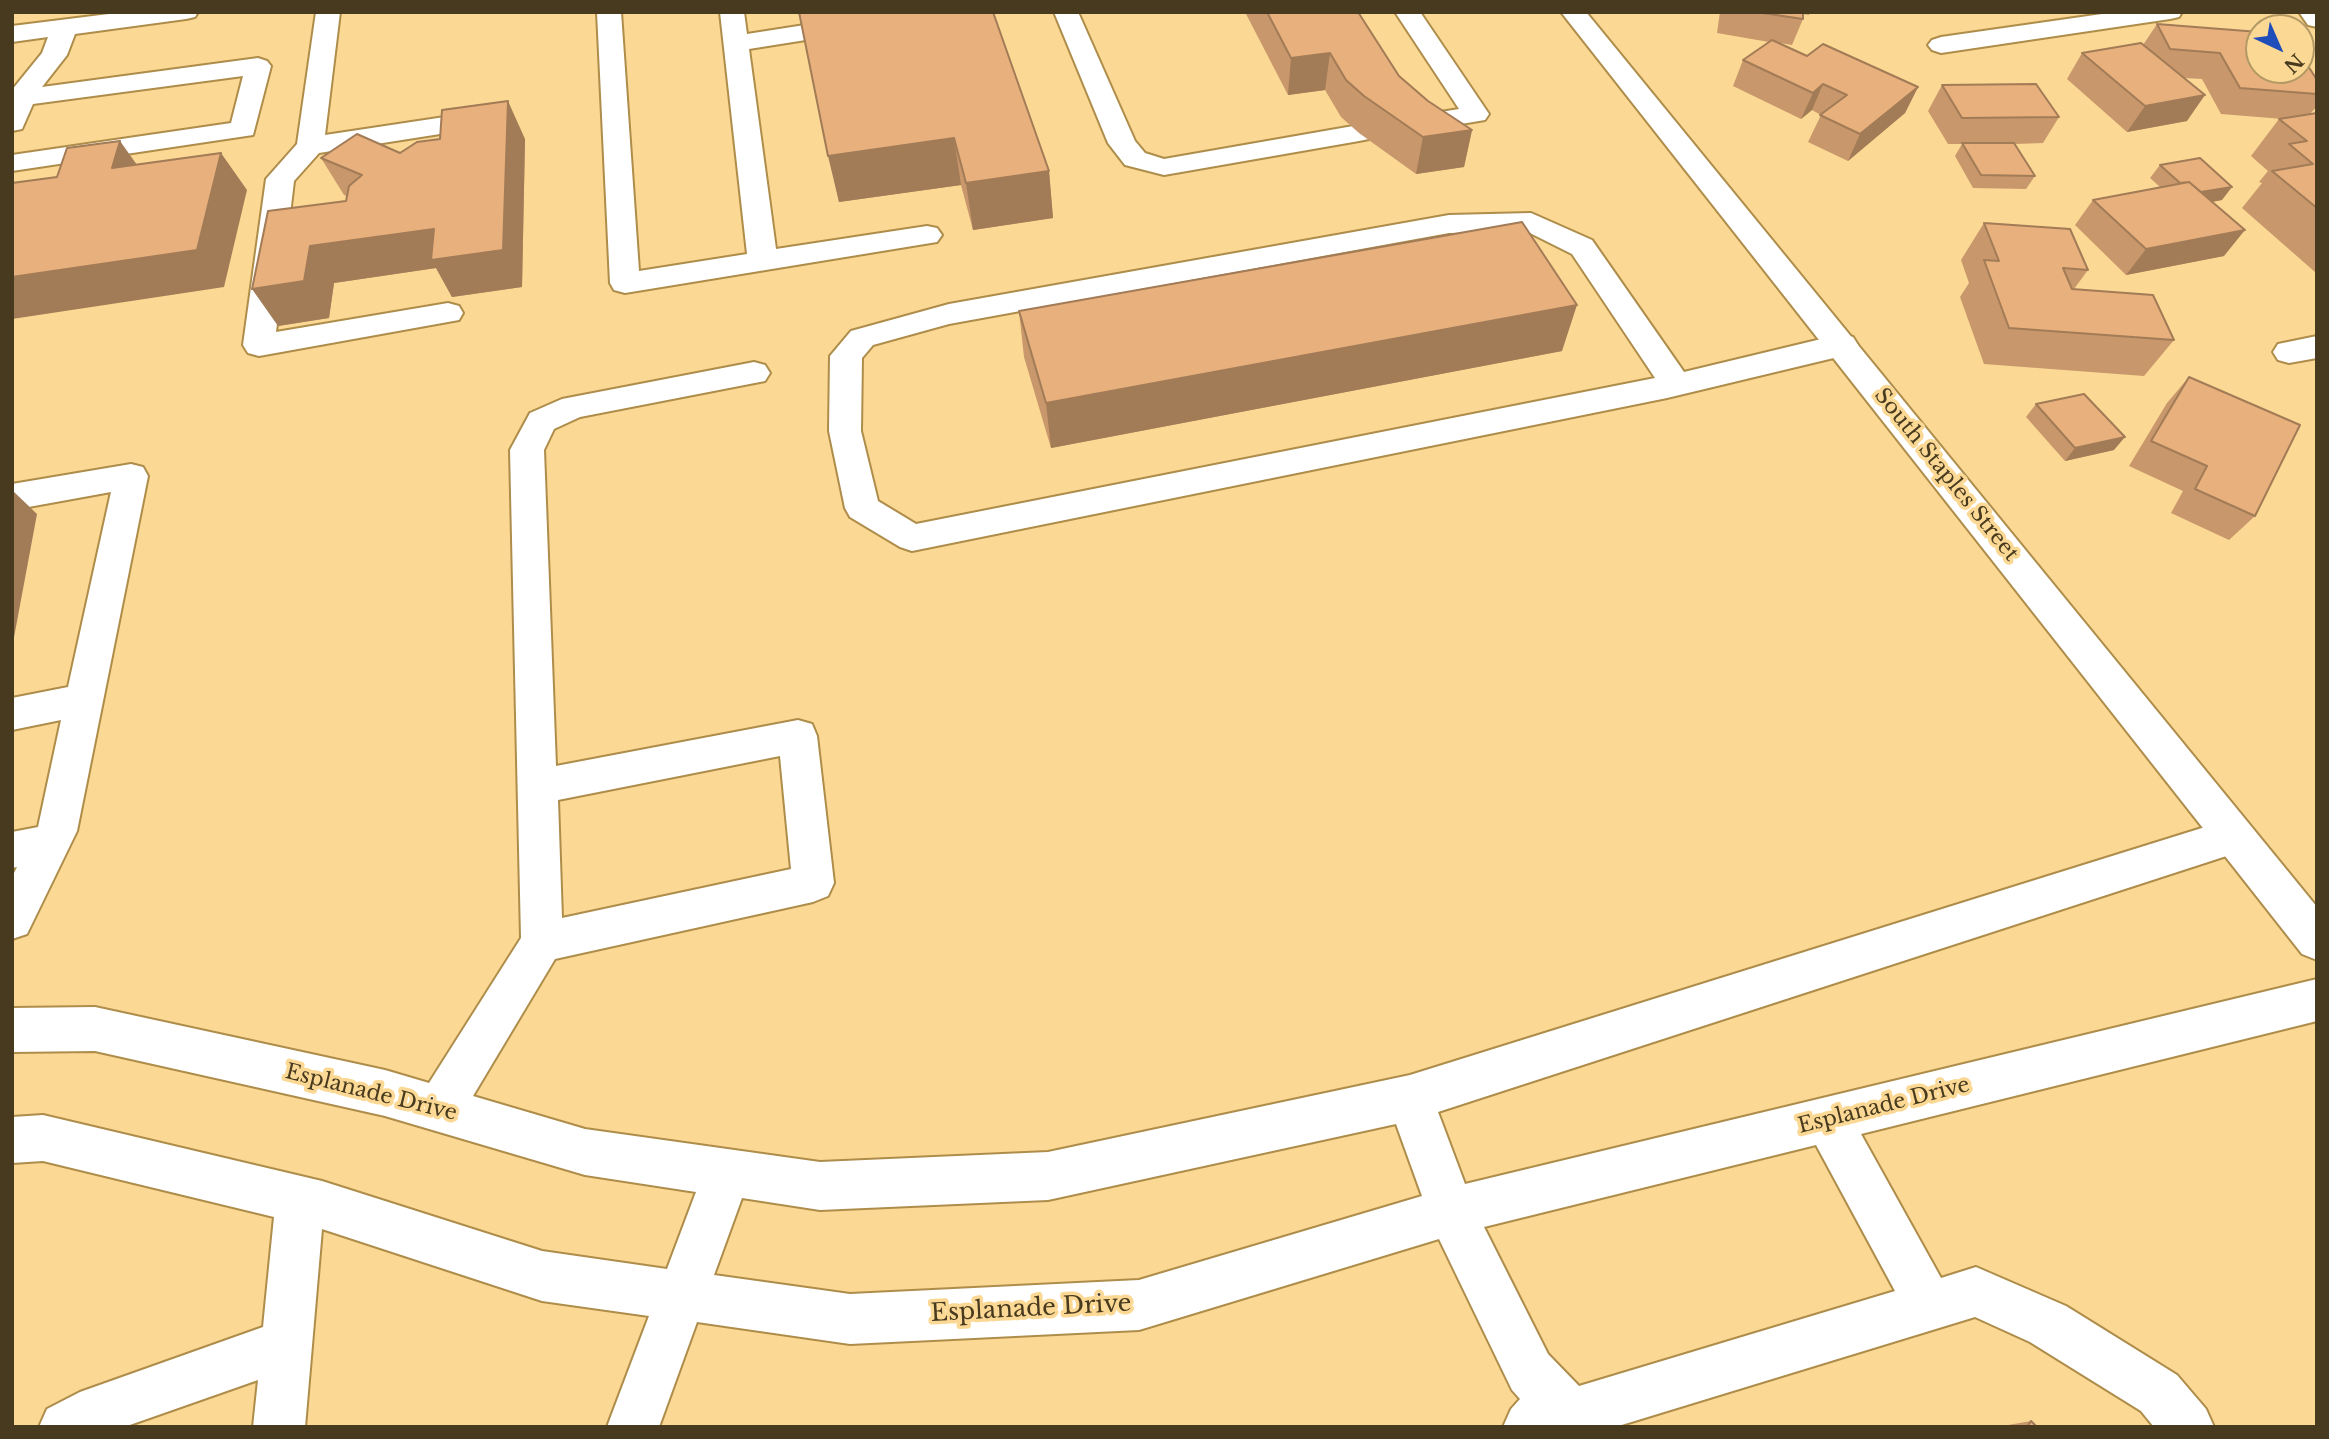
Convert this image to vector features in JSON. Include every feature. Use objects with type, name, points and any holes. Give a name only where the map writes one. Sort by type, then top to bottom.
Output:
[{"type":"street","points":[[328,12],[310,146],[280,179],[259,345],[448,313]]},
{"type":"street","points":[[609,12],[625,283],[927,235]]},
{"type":"street","points":[[732,12],[763,261]]},
{"type":"street","points":[[736,43],[825,21],[938,12]]},
{"type":"street","points":[[1066,12],[1122,143],[1135,159],[1164,167],[1359,134]]},
{"type":"street","points":[[1407,12],[1476,114],[1407,125]]},
{"type":"street","name":"South Staples Street","points":[[1573,12],[2317,940]]},
{"type":"street","points":[[1941,45],[2170,12]]},
{"type":"street","points":[[2311,12],[2317,20]]},
{"type":"street","points":[[12,34],[175,13]]},
{"type":"street","points":[[12,123],[23,97],[54,55],[65,27]]},
{"type":"street","points":[[12,163],[243,129],[258,66],[23,97]]},
{"type":"street","points":[[310,146],[502,116]]},
{"type":"street","points":[[1676,384],[1582,247],[1531,222],[1449,224],[949,314],[862,338],[846,356],[845,431],[862,508],[912,538],[1676,384],[1842,345]]},
{"type":"street","points":[[439,1109],[542,942],[527,450],[542,421],[573,407],[754,373]]},
{"type":"street","points":[[12,497],[131,476],[57,831],[12,920]]},
{"type":"street","points":[[12,714],[84,700]]},
{"type":"street","points":[[537,787],[798,736],[813,883],[542,942]]},
{"type":"street","name":"Esplanade Drive","points":[[12,1030],[95,1029],[385,1093],[585,1152],[727,1173],[820,1186],[1048,1176],[1410,1098],[2234,836]]},
{"type":"street","points":[[12,850],[51,842]]},
{"type":"street","name":"Esplanade Drive","points":[[12,1140],[43,1138],[300,1200],[542,1276],[850,1319],[1139,1305],[1451,1211],[2317,1000]]},
{"type":"street","points":[[1410,1098],[1451,1211],[1530,1372],[1573,1415],[1976,1292],[2048,1324],[2159,1393],[2188,1427]]},
{"type":"street","points":[[1828,1120],[1929,1305]]},
{"type":"street","points":[[633,1427],[727,1173]]},
{"type":"street","points":[[279,1427],[300,1200]]},
{"type":"street","points":[[65,1427],[98,1410],[287,1344]]},
{"type":"building","points":[[799,12],[993,12],[1049,171],[966,183],[954,138],[828,156]]},
{"type":"building","points":[[1267,12],[1358,12],[1399,76],[1428,101],[1472,130],[1423,137],[1364,96],[1346,80],[1330,53],[1291,58]]},
{"type":"building","points":[[1756,12],[1803,12],[1803,19]]},
{"type":"building","points":[[2157,24],[2245,31],[2245,84],[2315,84],[2315,77],[2317,94],[2240,88],[2220,53],[2170,49]]},
{"type":"building","points":[[1772,40],[1807,56],[1823,44],[1918,87],[1860,134],[1820,115],[1847,95],[1823,84],[1813,93],[1743,60]]},
{"type":"building","points":[[2141,43],[2205,95],[2145,106],[2082,53]]},
{"type":"building","points":[[2036,84],[2059,117],[1962,118],[1942,85]]},
{"type":"building","points":[[508,101],[503,250],[431,260],[434,229],[310,246],[304,281],[252,289],[268,211],[346,201],[349,186],[362,175],[321,158],[357,134],[400,153],[417,142],[440,139],[442,110]]},
{"type":"building","points":[[2317,113],[2317,208],[2272,171],[2313,164],[2289,144],[2307,141],[2279,119]]},
{"type":"building","points":[[120,141],[112,168],[221,153],[197,250],[12,277],[12,183],[57,177],[67,148]]},
{"type":"building","points":[[1962,143],[2014,143],[2035,176],[1981,175]]},
{"type":"building","points":[[2200,158],[2232,187],[2201,192],[2189,182],[2180,183],[2160,165]]},
{"type":"building","points":[[2189,182],[2245,230],[2146,249],[2093,200]]},
{"type":"building","points":[[1522,222],[1577,305],[1046,403],[1019,311]]},
{"type":"building","points":[[1984,223],[2070,229],[2088,270],[2063,268],[2072,289],[2153,295],[2174,340],[2009,328],[1984,260],[1999,261]]},
{"type":"building","points":[[2189,377],[2300,425],[2255,516],[2195,489],[2207,466],[2151,441]]},
{"type":"building","points":[[2084,394],[2125,437],[2075,448],[2036,404]]}]
